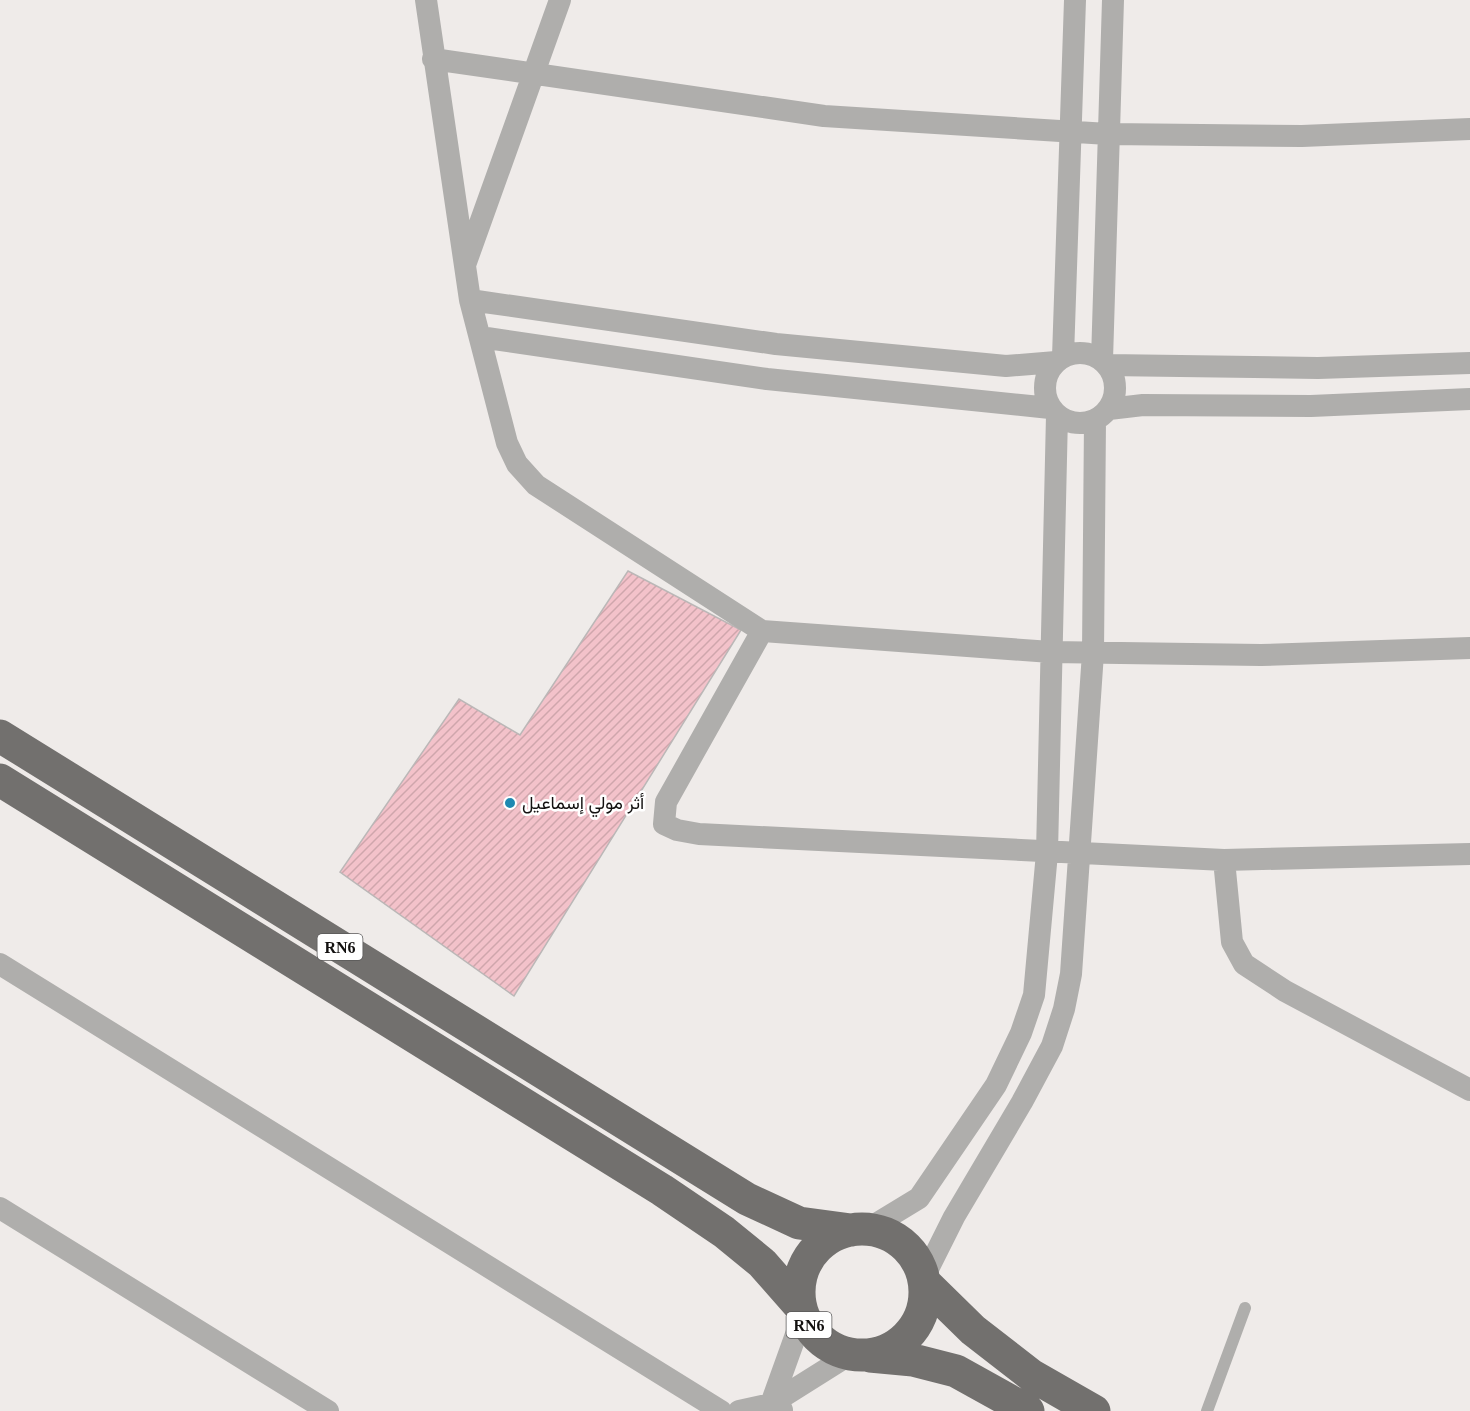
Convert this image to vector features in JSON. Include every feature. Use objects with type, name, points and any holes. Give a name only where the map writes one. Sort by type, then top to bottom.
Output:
[{"type":"highway","name":"RN6","points":[[0,736],[747,1198],[799,1222],[887,1234],[904,1244],[916,1259],[925,1280],[973,1330],[1031,1375],[1094,1411]]},
{"type":"highway","name":"RN6","points":[[0,780],[662,1190],[762,1263],[801,1310],[813,1333],[830,1347],[859,1355],[913,1360],[956,1371],[1028,1411]]},
{"type":"highway","name":"RN6","points":[[801,1310],[799,1284],[804,1265],[816,1249],[832,1236],[860,1230]]},
{"type":"highway","points":[[859,1355],[897,1345],[905,1339],[918,1323],[925,1303],[925,1280]]},
{"type":"street","points":[[426,0],[470,300],[507,442],[517,464],[536,485],[762,631],[1051,652],[1261,655],[1470,648]]},
{"type":"street","points":[[464,266],[560,0]]},
{"type":"street","points":[[860,1230],[919,1198],[996,1085],[1021,1033],[1034,995],[1047,853],[1051,652],[1054,411],[1044,389],[1045,379],[1059,359],[1075,0]]},
{"type":"street","points":[[925,1280],[954,1216],[1022,1102],[1052,1046],[1064,1009],[1071,974],[1093,653],[1102,414],[1116,387],[1105,363],[1108,134],[1113,0]]},
{"type":"street","points":[[434,59],[824,116],[1108,134],[1302,136],[1470,129]]},
{"type":"street","points":[[470,300],[776,344],[1006,366],[1059,359],[1083,353],[1105,363],[1318,368],[1470,363]]},
{"type":"street","points":[[480,337],[768,379],[1054,411],[1076,423],[1102,414],[1143,405],[1311,406],[1470,399]]},
{"type":"street","points":[[762,631],[666,802],[663,817],[667,826],[699,834],[1080,855],[1224,860],[1470,854]]},
{"type":"street","points":[[1224,860],[1232,942],[1244,964],[1286,991],[1470,1090]]},
{"type":"street","points":[[0,964],[721,1411]]},
{"type":"street","points":[[1021,1033],[1052,1046]]},
{"type":"street","points":[[0,1209],[328,1411]]},
{"type":"street","points":[[774,1409],[801,1310]]},
{"type":"street","points":[[739,1411],[774,1409],[859,1355]]},
{"type":"lane","points":[[1208,1411],[1245,1308]]},
{"type":"building","name":"أثر مولي إسماعيل","points":[[628,571],[741,630],[514,996],[340,872],[459,699],[520,735]]},
{"type":"place","name":"أثر مولي إسماعيل","points":[[510,803]]}]
